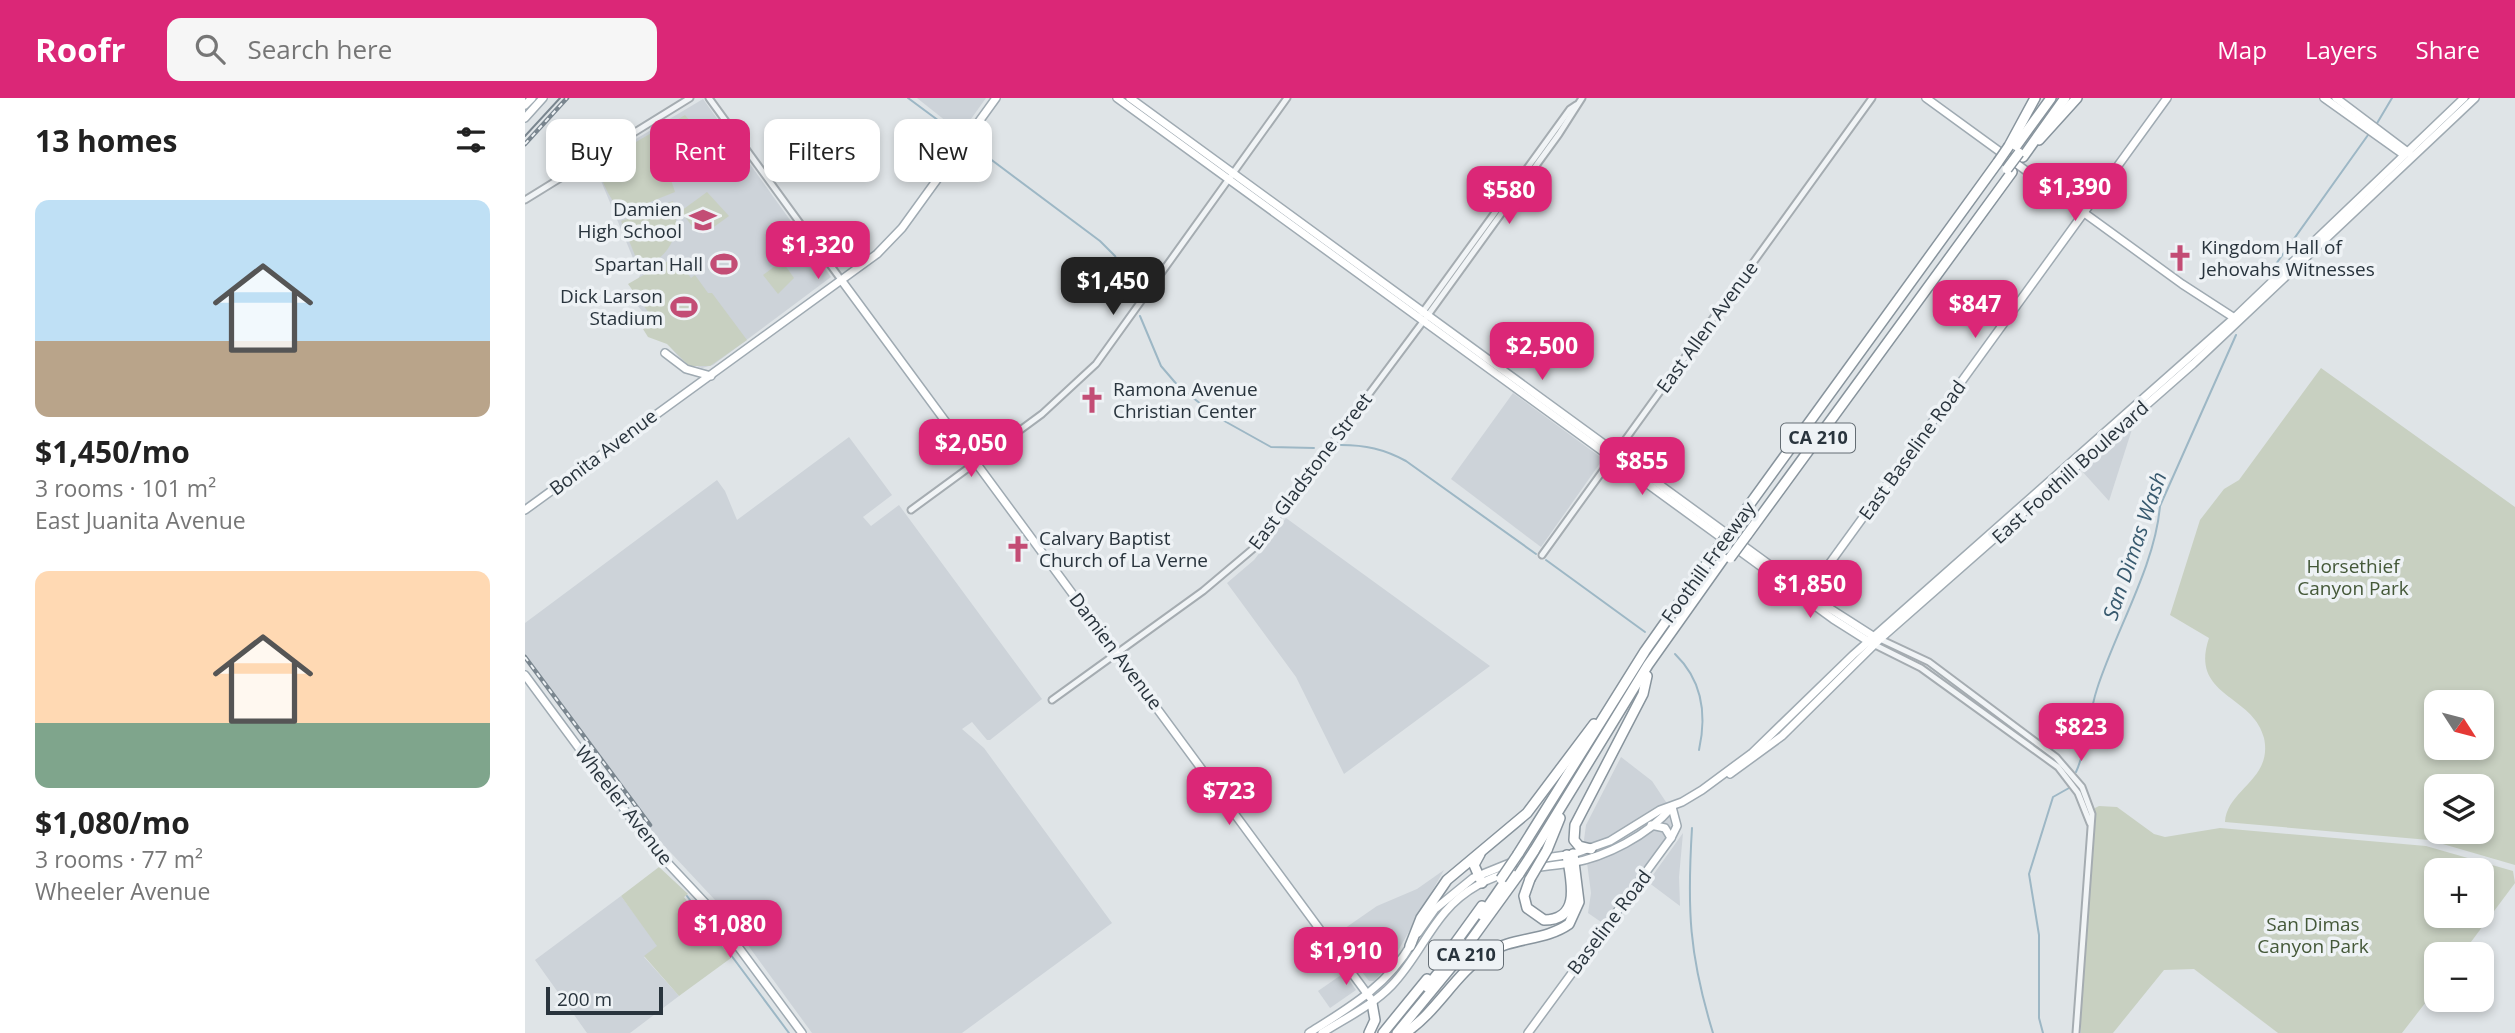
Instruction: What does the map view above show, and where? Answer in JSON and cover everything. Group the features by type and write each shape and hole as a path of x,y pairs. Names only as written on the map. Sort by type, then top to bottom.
{"highway":[{"path":"2018,151 2035,98"},
{"name":"Foothill Freeway","path":"1383,1033 1517,876 1532,851 1560,818 1647,676 1671,627 1740,530 1766,482 1891,312 2018,151 2045,98"},
{"path":"2018,151 2051,98"},
{"path":"2018,151 2043,118 2054,114 2065,98"},
{"path":"2018,151 2077,98"},
{"name":"Foothill Freeway","path":"1404,1033 1487,926 1532,851 1606,713 2018,151"},
{"path":"1532,851 1671,627"},
{"path":"1591,849 1579,846 1574,840 1574,825 1643,694 1647,676"},
{"path":"1411,946 1421,918 1457,870 1527,813 1589,729 1606,713"},
{"path":"1480,879 1474,865 1484,850"},
{"path":"1517,876 1527,908 1544,920 1560,917 1570,907 1573,898 1571,859"},
{"path":"1404,1033 1483,956 1508,943 1550,933 1569,924 1579,909 1571,859"},
{"path":"1389,1033 1517,876"},
{"path":"1397,1033 1453,965 1517,876"},
{"path":"1369,1033 1375,1020 1371,999"}],"main road":[{"path":"525,105 532,98"},
{"path":"525,118 544,98"},
{"name":"Bonita Avenue","path":"525,510 682,393 711,376 842,281 894,237 996,98"},
{"path":"1117,98 1232,177"},
{"path":"1130,98 1422,318 1806,595 1874,640"},
{"path":"1926,98 2237,319"},
{"name":"East Baseline Road","path":"1806,595 2167,98"},
{"path":"2324,98 2373,129"},
{"path":"2336,98 2407,154"},
{"path":"2407,154 2464,98"},
{"path":"2407,154 2475,98"},
{"name":"East Foothill Boulevard","path":"1672,807 1722,777 1773,736 1874,640 2237,319 2407,154"},
{"name":"Damien Avenue","path":"842,281 1371,999"},
{"path":"665,353 686,369 711,376"},
{"name":"Wheeler Avenue","path":"525,675 649,843 708,906 802,1033"},
{"path":"1309,1033 1371,999 1435,909 1480,879 1510,863 1571,859 1608,852 1651,825 1672,807"},
{"path":"1571,859 1610,841 1660,810 1672,807"},
{"path":"1671,838 1677,826 1672,807"},
{"path":"1651,825 1665,828 1671,838"},
{"name":"Baseline Road","path":"1528,1033 1671,838"},
{"path":"1322,1033 1401,974 1442,913 1480,879"}],"street":[{"path":"525,200 691,98"},
{"name":"Damien Avenue","path":"709,98 842,281"},
{"path":"911,510 1042,414 1096,364 1287,98"},
{"name":"East Gladstone Street","path":"1052,700 1234,567 1254,548 1559,134 1582,98"},
{"name":"East Allen Avenue","path":"1542,555 1872,98"},
{"path":"1874,640 1921,668 2043,755 2067,777 2086,804 2091,826 2076,1033"}],"shaded area":[{"path":"917,98 986,98 971,119 943,119"},
{"name":"Damien High School","path":"703,99 717,119 669,119"},
{"name":"Damien High School","path":"650,131 650,182 750,182 750,164 831,277 713,365 702,368 681,360 630,296 640,275 601,182 636,182 636,139"},
{"path":"1513,393 1603,459 1541,547 1451,479"},
{"path":"2134,423 2109,501 2081,470"},
{"path":"849,437 892,495 863,517 871,526 899,505 1042,699 990,740 987,740 972,722 962,729 984,748 1112,923 962,1033 812,1033 715,900 658,839 525,660 525,623 717,480 725,491 737,520"},
{"path":"1286,518 1490,666 1344,774 1296,677 1227,583 1254,560"},
{"path":"1621,757 1652,781 1668,805 1672,829 1664,846 1604,924 1588,913 1591,893 1584,840 1586,825"},
{"path":"1683,833 1679,877 1680,906 1648,882"},
{"path":"1444,870 1391,963 1374,981 1369,981 1337,940 1338,933 1377,906 1417,889"},
{"path":"621,896 658,946 644,957 679,996 630,1033 587,1033 535,960"},
{"path":"1344,973 1356,990 1330,1008 1318,991"}],"green space":[{"path":"650,134 650,182 672,182 675,192 643,205 624,208 610,197 603,182 636,182 636,142"},
{"path":"707,192 729,216 711,229 705,220 694,229 681,211"},
{"path":"673,201 676,224 672,242 660,258 641,270 621,221"},
{"name":"Dick Larson Stadium","path":"675,257 691,278 695,275 708,293 712,293 747,340 710,366 689,366 667,344 648,337 643,329 654,320 628,284"},
{"path":"782,261 794,278 778,294 763,275"},
{"name":"Horsethief Canyon Park","path":"2321,368 2515,507 2515,865 2443,844 2494,844 2494,774 2424,774 2424,840 2225,822 2233,801 2262,764 2264,738 2258,723 2215,684 2208,672 2205,657 2209,638 2170,615 2200,520 2224,489 2239,480"},
{"name":"San Dimas Canyon Park","path":"2099,806 2117,807 2154,834 2165,837 2220,828 2426,846 2468,858 2424,858 2424,928 2481,928 2471,942 2424,942 2424,1005 2402,1033 2278,1033 2194,969 2164,970 2113,1033 2081,1033 2080,1007 2095,808"},
{"name":"San Dimas Canyon Park","path":"2494,866 2513,871 2515,883 2494,911"},
{"path":"659,867 688,894 684,897 731,958 679,996 644,956 657,946 621,896"}],"waterway":[{"path":"908,98 936,119"},
{"name":"San Dimas Wash","path":"2376,125 2392,98"},
{"name":"San Dimas Wash","path":"2271,271 2368,135"},
{"path":"992,160 1100,241 1115,256 1134,301"},
{"path":"1140,316 1161,366 1179,387 1219,418 1271,447 1314,448"},
{"name":"San Dimas Wash","path":"2076,772 2097,689 2151,552 2160,506 2236,335"},
{"path":"1341,445 1374,448 1406,461 1536,554"},
{"path":"1546,560 1645,632"},
{"path":"1675,654 1692,675 1701,699 1703,724 1699,750"},
{"name":"San Dimas Wash","path":"2043,1033 2039,1018 2039,935 2029,874 2053,797 2069,788"},
{"path":"1692,828 1690,908 1694,955 1713,1033"},
{"path":"687,896 789,1033"}],"tram line":[{"path":"525,136 560,98"}],"railway":[{"path":"525,144 567,98"},
{"path":"525,657 650,825"}],"place":[{"name":"Damien High School","path":"703,220"},
{"name":"Kingdom Hall of Jehovahs Witnesses","path":"2180,258"},
{"name":"Spartan Hall","path":"724,264"},
{"name":"Dick Larson Stadium","path":"684,307"},
{"name":"Ramona Avenue Christian Center","path":"1092,400"},
{"name":"Calvary Baptist Church of La Verne","path":"1018,549"}]}
